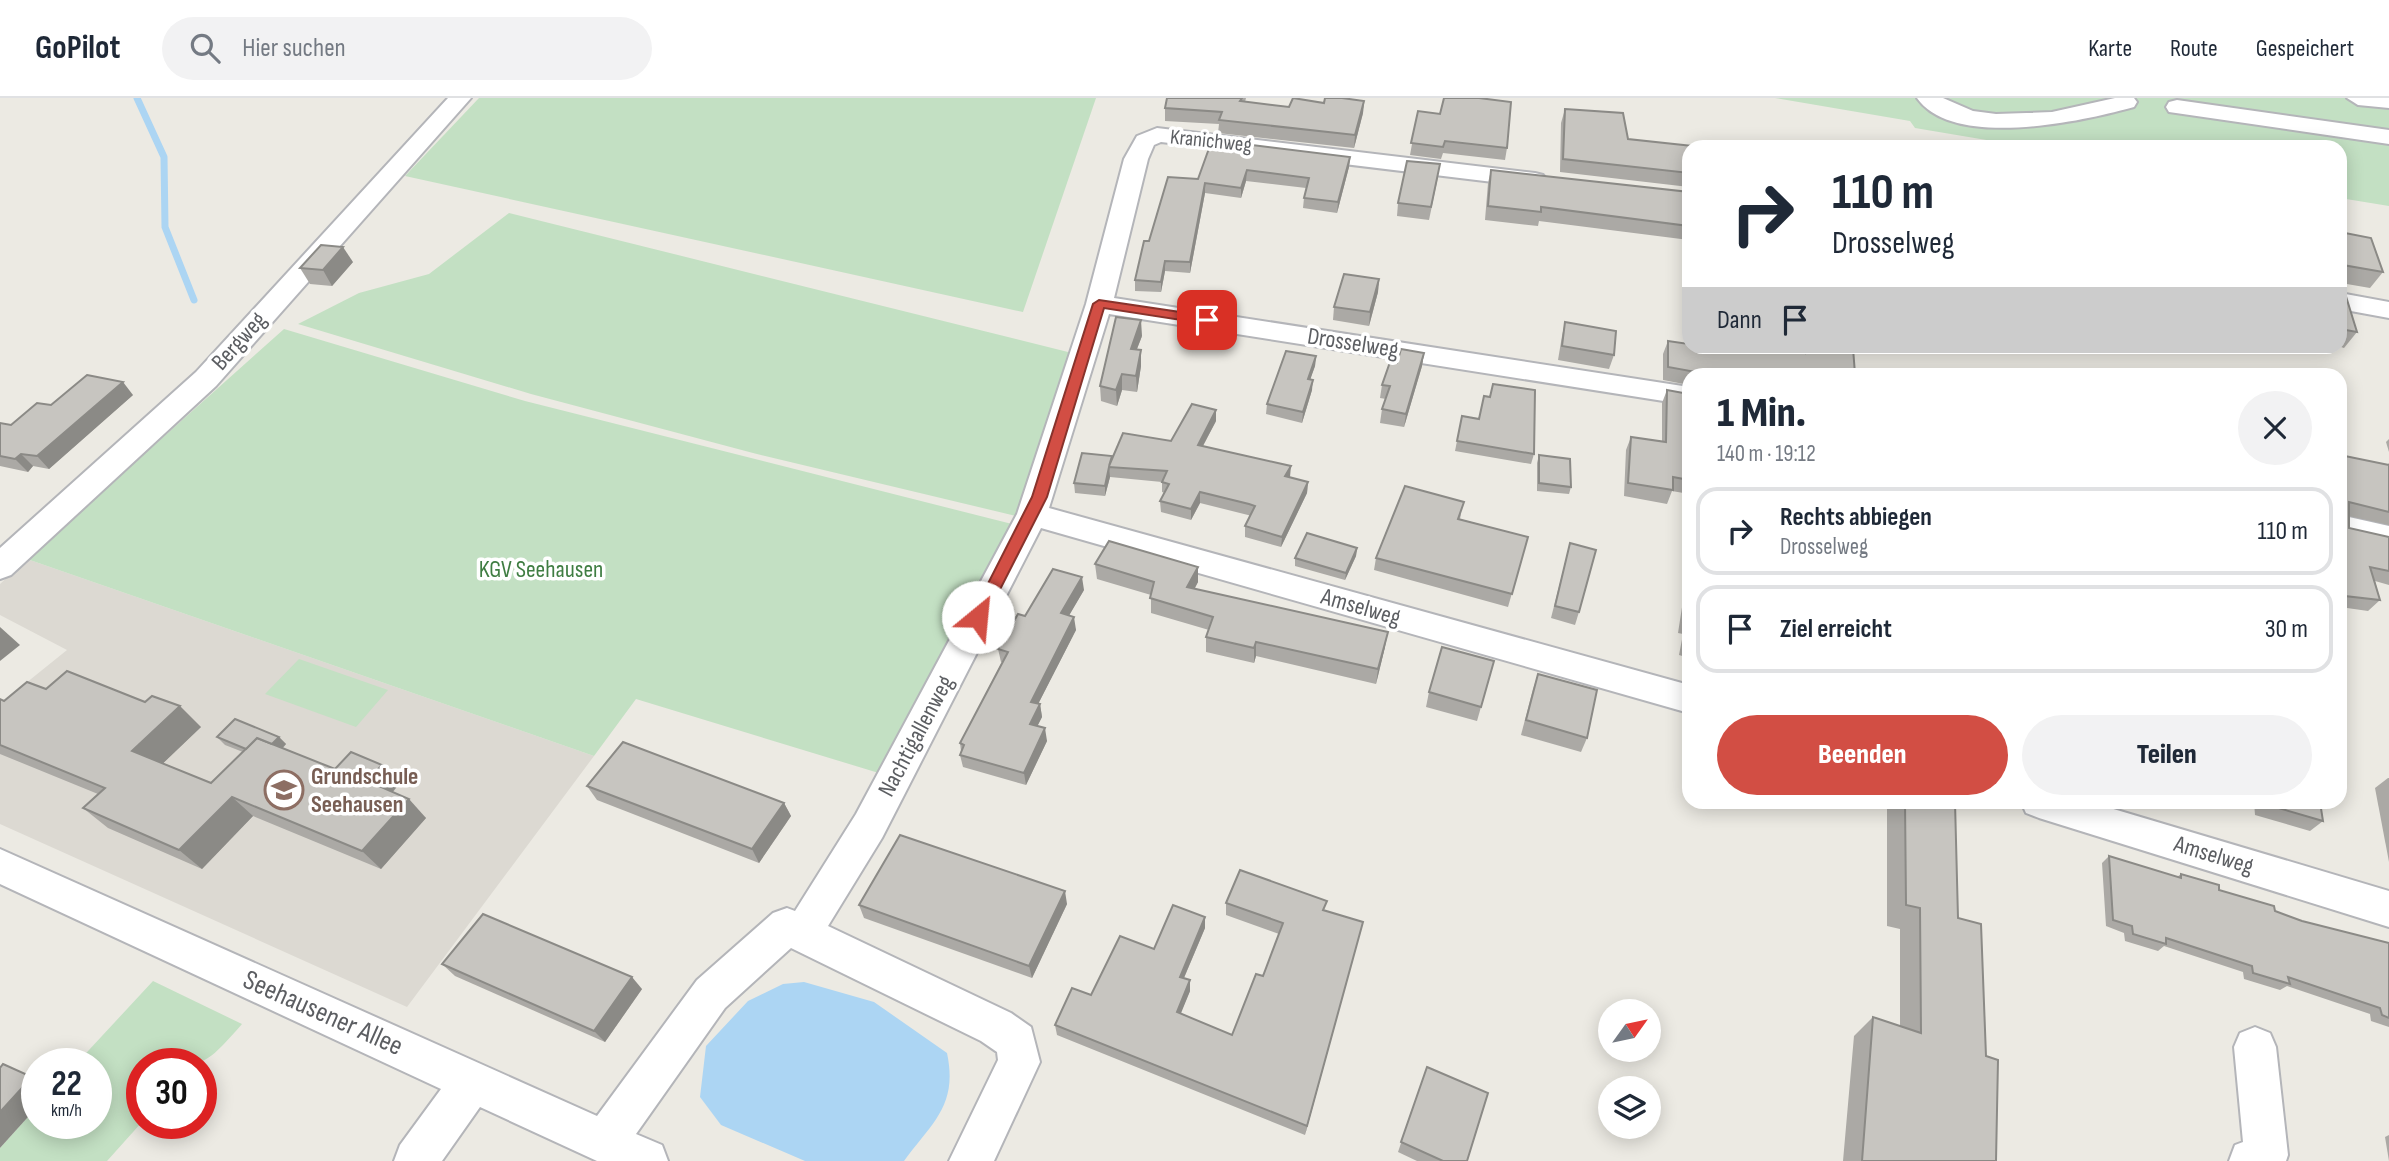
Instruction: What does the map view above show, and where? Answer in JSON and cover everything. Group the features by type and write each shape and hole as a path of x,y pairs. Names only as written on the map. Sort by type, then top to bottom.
{"street":[{"name":"Bergweg","path":"0,567 206,379 460,98"},
{"path":"1928,98 1955,115 1988,123 2104,109 2120,100 2389,137"},
{"path":"2162,107 2224,98"},
{"path":"2358,98 2389,101"},
{"name":"Kranichweg","path":"1150,136 1180,136 1557,182"},
{"name":"Nachtigallenweg","path":"802,934 869,826 1032,514 1099,304 1136,159 1140,147 1150,136"},
{"path":"2347,302 2389,310"},
{"name":"Drosselweg","path":"1099,304 1682,395"},
{"name":"Amselweg","path":"1032,514 1682,697"},
{"path":"2347,528 2389,537"},
{"name":"Amselweg","path":"2062,809 2389,909"},
{"name":"Seehausener Allee","path":"0,866 646,1161"},
{"path":"605,1142 674,1042 712,994 787,926 996,1027 1016,1041 1019,1062 971,1161"},
{"path":"2251,1161 2266,1155 2255,1047"},
{"path":"416,1161 473,1080"}],"shaded area":[{"name":"Grundschule Seehausen","path":"27,559 594,756 407,1007 0,824 0,704 67,650 0,615 0,584"}],"green space":[{"path":"479,98 1096,98 1023,312 405,176"},
{"path":"1775,98 2389,98 2389,206 2347,199 2347,140 1986,140 1915,128 1910,121"},
{"path":"509,213 1072,353 1016,516 753,453 531,394 298,324 359,293 429,274"},
{"name":"KGV Seehausen","path":"284,329 525,401 1012,524 882,774 636,699 594,756 27,559"},
{"path":"299,659 388,690 356,727 265,694"},
{"path":"153,981 242,1024 217,1050 126,1048 127,1139 107,1161 0,1161 0,1148 21,1125 21,1139 112,1139 112,1048 91,1048"}],"water":[{"path":"804,982 874,1002 947,1053 950,1071 946,1100 933,1123 904,1161 805,1161 721,1125 700,1097 706,1046 748,1001 783,984"}],"building":[{"path":"1167,98 1242,98 1240,101 1289,107 1293,98 1324,103 1325,98 1364,101 1355,135 1219,120 1222,112 1165,108"},
{"path":"1444,98 1511,102 1507,148 1445,141 1443,147 1411,143 1418,111 1440,114"},
{"path":"1565,109 1623,113 1628,139 1682,145 1682,172 1563,159"},
{"path":"1212,140 1350,157 1338,202 1304,198 1309,178 1247,170 1241,188 1205,183 1190,262 1165,261 1161,282 1135,280 1144,241 1149,241 1168,177 1198,179"},
{"path":"1407,161 1440,164 1431,207 1398,203"},
{"path":"1491,170 1682,191 1682,225 1541,207 1541,212 1488,206"},
{"path":"2347,233 2371,238 2383,272 2347,266"},
{"path":"321,245 343,247 323,270 300,268"},
{"path":"1344,274 1379,279 1370,312 1334,307"},
{"path":"2347,300 2357,332 2347,330"},
{"path":"1116,317 1141,320 1131,349 1141,350 1136,376 1122,374 1116,390 1100,386"},
{"path":"1565,322 1616,331 1614,355 1562,346"},
{"path":"1668,341 1682,343 1682,354 1853,354 1855,368 1682,370 1668,367"},
{"path":"1401,349 1424,353 1406,414 1382,409 1390,386 1382,385 1390,362 1397,363"},
{"path":"1286,351 1316,356 1308,379 1313,380 1303,412 1267,404"},
{"path":"87,375 123,382 37,456 21,454 15,459 0,456 0,423 11,425 37,403 51,405"},
{"path":"1493,384 1535,390 1534,454 1457,441 1462,416 1479,419 1484,396 1490,397"},
{"path":"1667,390 1682,393 1682,479 1673,477 1673,490 1628,483 1631,437 1666,442"},
{"path":"1192,404 1216,410 1198,445 1291,466 1285,476 1308,482 1282,537 1245,526 1255,506 1249,504 1200,492 1191,509 1160,501 1169,484 1162,482 1167,471 1109,467 1105,486 1074,483 1082,453 1112,456 1109,466 1123,433 1171,441"},
{"path":"1539,455 1570,459 1571,487 1539,483"},
{"path":"2347,456 2389,465 2389,512 2349,502 2349,528 2389,537 2389,571 2370,567 2380,600 2347,596"},
{"path":"1405,486 1464,502 1458,519 1528,537 1512,594 1376,558"},
{"path":"1307,533 1357,548 1346,573 1295,558"},
{"path":"1109,541 1198,567 1187,587 1388,632 1378,669 1256,642 1254,648 1206,637 1213,617 1150,598 1154,582 1095,564"},
{"path":"1570,543 1596,550 1579,612 1555,606"},
{"path":"1053,569 1082,577 1061,613 1074,617 1031,702 1040,704 1030,724 1045,728 1024,773 960,755 964,745 960,743 1008,652 998,649 1018,614 1025,616"},
{"path":"1442,647 1494,661 1481,707 1429,692"},
{"path":"67,671 145,702 152,696 180,706 132,751 211,783 257,738 335,769 351,752 382,765 367,781 409,799 362,851 232,797 179,850 83,808 105,788 0,745 0,699 4,701 27,682 46,689"},
{"path":"1538,674 1597,690 1587,738 1526,720"},
{"path":"235,719 279,737 272,744 257,738 246,749 217,737"},
{"path":"623,742 784,803 752,849 587,786"},
{"path":"1905,809 1955,809 1958,918 1981,924 1986,1056 1998,1060 1996,1161 1862,1161 1873,1017 1921,1033 1920,908 1906,905"},
{"path":"2282,809 2321,809 2323,821"},
{"path":"900,835 1065,891 1029,966 859,905"},
{"path":"2109,856 2181,878 2181,874 2219,885 2219,890 2274,906 2275,911 2302,921 2389,943 2389,1018 2382,1015 2380,1008 2288,977 2290,984 2253,973 2252,966 2166,938 2166,944 2133,934 2132,926 2113,920"},
{"path":"1240,870 1327,901 1323,910 1363,922 1307,1126 1055,1025 1072,988 1091,995 1120,936 1154,949 1173,905 1205,917 1180,977 1190,980 1177,1012 1232,1035 1256,974 1263,976 1283,923 1226,903"},
{"path":"483,914 632,977 594,1031 442,964"},
{"path":"3,1064 21,1072 21,1089 0,1112 0,1068"},
{"path":"1427,1067 1488,1093 1467,1161 1443,1161 1401,1142"}],"waterway":[{"path":"137,98 164,157 165,227 194,300"}],"place":[{"name":"Grundschule Seehausen","path":"284,790"}],"route":[{"path":"978,617 1040,497 1099,304 1207,320"}]}
